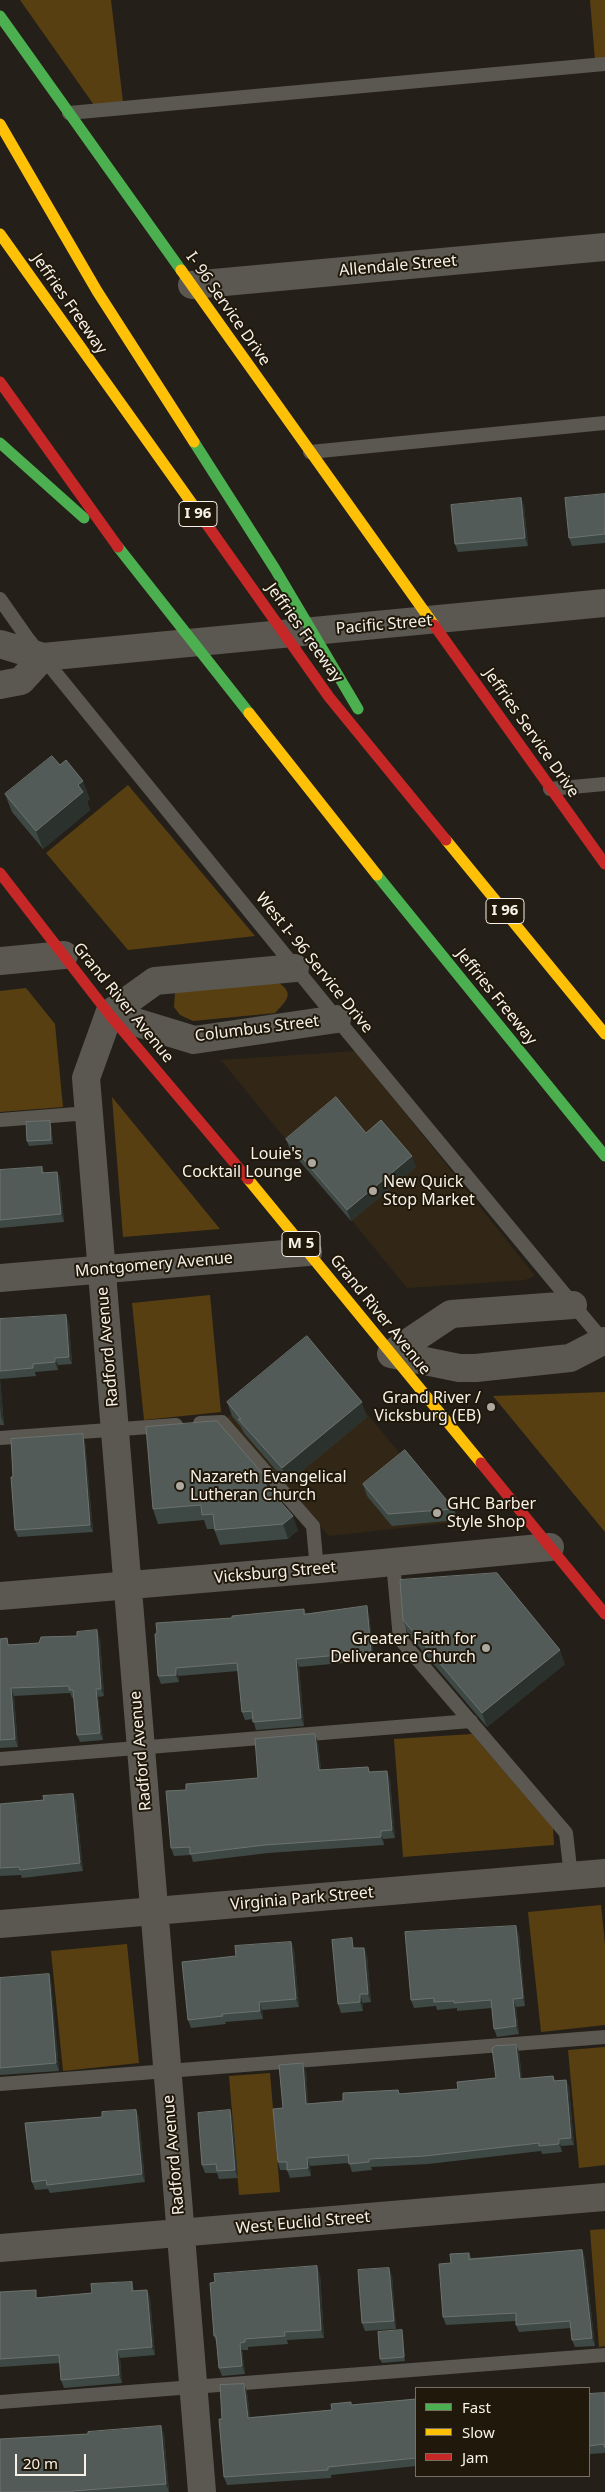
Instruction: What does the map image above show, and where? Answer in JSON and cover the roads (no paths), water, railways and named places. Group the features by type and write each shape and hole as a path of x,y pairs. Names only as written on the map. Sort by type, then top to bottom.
{"main road":[{"name":"I- 96 Service Drive","path":"0,16 430,620"},
{"path":"0,124 97,292 275,570 404,787"},
{"name":"Jeffries Freeway","path":"0,234 329,697 605,1034"},
{"name":"Jeffries Freeway","path":"0,382 123,554 411,919 605,1156"},
{"path":"0,442 123,554"},
{"name":"Jeffries Service Drive","path":"430,620 605,864"},
{"name":"Grand River Avenue","path":"0,873 109,1014 308,1252 605,1614"}],"street":[{"name":"Allendale Street","path":"192,285 605,247"},
{"name":"Pacific Street","path":"0,644 43,657 605,603"},
{"path":"0,685 21,681 43,657"},
{"path":"0,961 64,955"},
{"path":"109,1014 155,981 295,968"},
{"name":"Columbus Street","path":"109,1014 194,1040 337,1019"},
{"name":"Radford Avenue","path":"109,1014 86,1078 202,2492"},
{"name":"Montgomery Avenue","path":"0,1278 308,1252"},
{"path":"391,1354 451,1314 573,1305"},
{"path":"391,1354 459,1368 476,1368 570,1358 604,1343"},
{"name":"Vicksburg Street","path":"0,1596 316,1570 550,1547"},
{"name":"Virginia Park Street","path":"0,1924 605,1873"},
{"name":"West Euclid Street","path":"0,2248 605,2197"}],"lane":[{"path":"69,113 605,64"},
{"path":"310,452 605,423"},
{"name":"West I- 96 Service Drive","path":"0,599 43,657 295,968 604,1343"},
{"path":"550,789 605,784"},
{"path":"0,1120 89,1113"},
{"path":"0,1438 222,1422 313,1526 316,1570"},
{"path":"393,1562 400,1640 566,1833 571,1876"},
{"path":"0,1759 471,1721"},
{"path":"0,2084 605,2037"},
{"path":"0,2402 605,2355"}],"place":[{"name":"Louie's Cocktail Lounge","path":"312,1163"},
{"name":"New Quick Stop Market","path":"373,1191"},
{"name":"Grand River / Vicksburg (EB)","path":"491,1407"},
{"name":"Nazareth Evangelical Lutheran Church","path":"180,1486"},
{"name":"GHC Barber Style Shop","path":"437,1513"},
{"name":"Greater Faith for Deliverance Church","path":"486,1648"}]}
